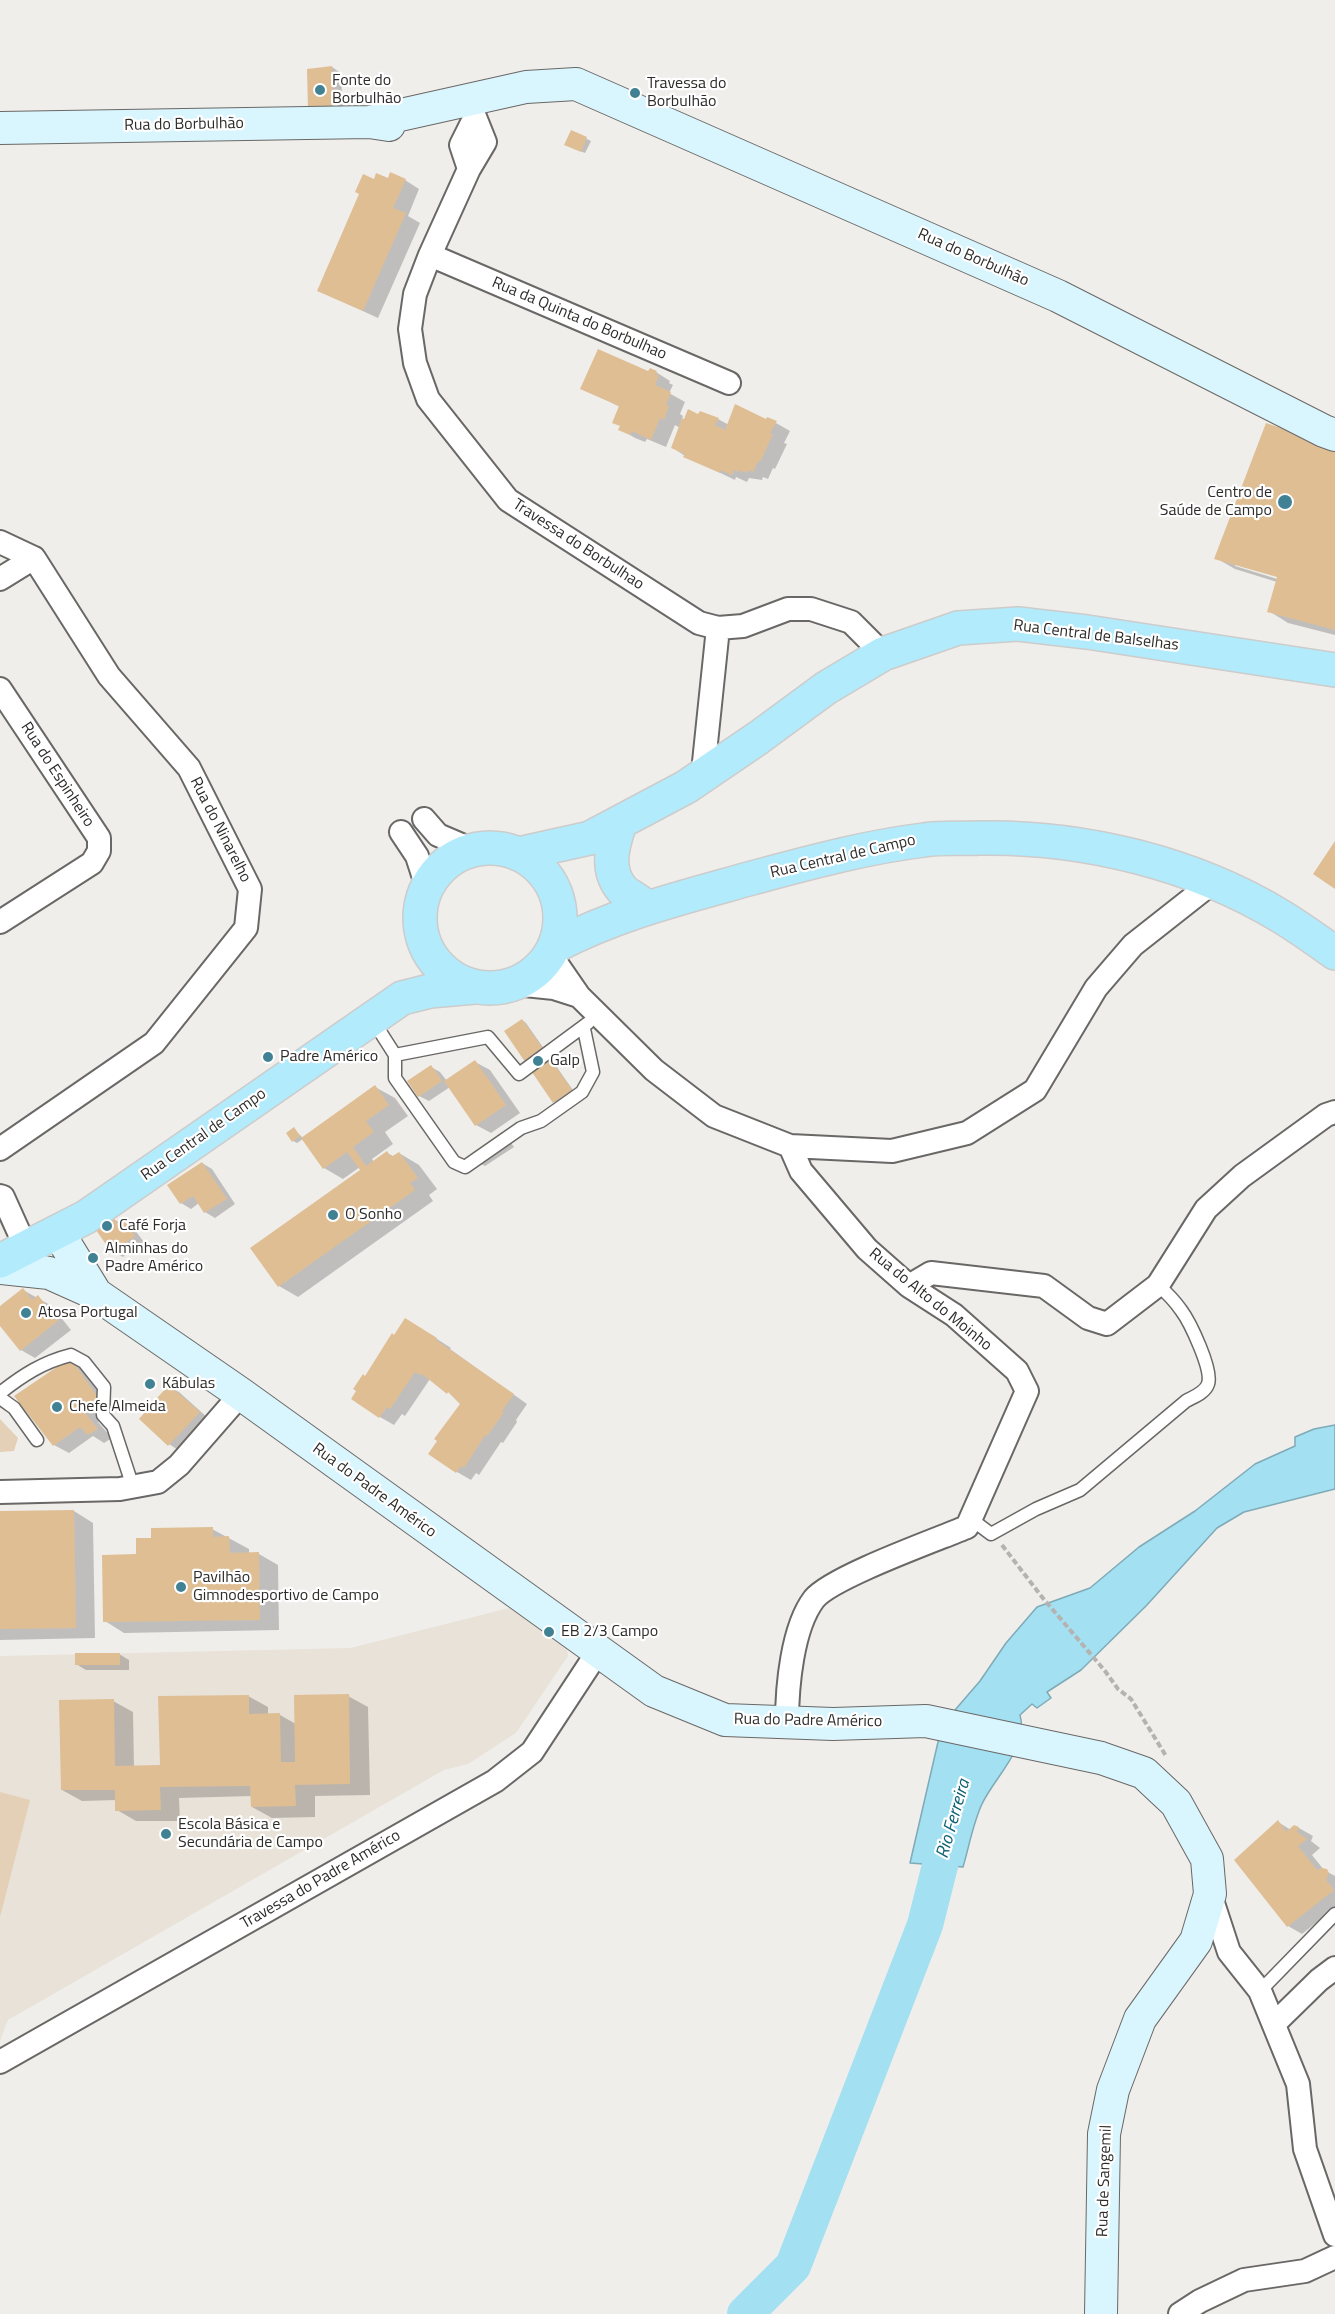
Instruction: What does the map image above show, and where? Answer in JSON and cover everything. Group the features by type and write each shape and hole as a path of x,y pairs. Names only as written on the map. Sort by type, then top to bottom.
{"main road":[{"name":"Rua Central de Balselhas","path":"518,854 590,838 686,787 826,688 883,654 958,628 1018,624 1087,632 1335,670"},
{"path":"620,822 611,849 611,869 621,888 655,902"},
{"name":"Rua Central de Balselhas","path":"557,896 563,873 590,838"},
{"name":"Rua Central de Campo","path":"552,950 591,927 655,902 829,857 926,839 1010,838 1105,849 1213,882 1281,916 1335,953"},
{"path":"488,848 518,854 540,869 557,896 560,916 552,950 541,967 529,977 515,984 495,988 475,987 457,980 441,969 429,954 422,936 420,911 427,887 441,867 473,850 488,848"},
{"name":"Rua Central de Campo","path":"557,896 605,907 655,902"},
{"path":"402,998 412,977 422,936"},
{"name":"Rua Central de Campo","path":"31,1246 86,1217 402,998 429,991 475,987"}],"street":[{"name":"Rua do Borbulhão","path":"471,109 526,87 576,84 1058,296 1324,432 1335,435"},
{"name":"Rua do Borbulhão","path":"0,128 369,122 604,96"},
{"name":"Travessa do Borbulhao","path":"471,109 461,145 469,169 415,294 410,329 415,363 428,399 508,501 699,622 718,628 743,626 788,609 812,609 851,622 883,654"},
{"name":"Rua da Quinta do Borbulhao","path":"430,255 729,383"},
{"path":"0,542 34,558"},
{"path":"0,579 34,558"},
{"name":"Rua do Ninarelho","path":"0,1149 154,1043 246,928 250,889 189,768 109,676 34,558"},
{"path":"706,774 704,762 718,628"},
{"name":"Rua do Espinheiro","path":"0,689 99,838 99,851 92,863 0,922"},
{"path":"424,819 438,835 473,850"},
{"path":"401,832 417,856 427,887"},
{"path":"552,950 579,996 590,1021 714,1116 790,1146 892,1150 967,1133 1035,1090 1096,988 1133,945 1213,882"},
{"path":"515,984 554,988 579,996"},
{"path":"909,1286 931,1273 1044,1286 1088,1318 1107,1324 1158,1285 1206,1209 1242,1176 1326,1115 1335,1112"},
{"name":"Rua do Alto do Moinho","path":"790,1146 801,1171 867,1249 909,1286 954,1315 1017,1371 1027,1391 971,1519"},
{"path":"0,1196 49,1273"},
{"name":"Rua do Padre Américo","path":"31,1246 654,1691 725,1720 833,1724 926,1721 1101,1758 1144,1773 1176,1803 1207,1859 1210,1894"},
{"name":"Rua do Padre Américo","path":"0,1268 49,1273 96,1294"},
{"path":"0,1492 120,1489 158,1482 179,1465 241,1394"},
{"path":"787,1723 787,1703 795,1639 815,1598 843,1579 967,1527 971,1519"},
{"name":"Travessa do Padre Américo","path":"0,2061 495,1781 532,1752 599,1650"},
{"path":"1210,1894 1229,1952 1260,1991 1298,2084 1305,2149 1335,2235"},
{"name":"Rua de Sangemil","path":"1101,2314 1104,2134 1113,2091 1140,2019 1196,1941 1210,1894"},
{"path":"1196,1941 1229,1952"},
{"path":"1274,2024 1319,1980 1335,1968"},
{"path":"1180,2314 1200,2301 1244,2280 1305,2271 1335,2257"}],"lane":[{"path":"371,1019 395,1054 395,1078 454,1162 465,1167 521,1128 541,1121 582,1092 593,1072 590,1021"},
{"path":"395,1054 488,1037 519,1074 590,1021"},
{"path":"971,1519 992,1534 1036,1509 1080,1490 1162,1420 1204,1390 1209,1383 1206,1362 1183,1312 1158,1285"},
{"path":"0,1393 25,1373 51,1360 71,1354 84,1362 104,1387 103,1415 113,1426 133,1487"},
{"path":"0,1398 14,1408 38,1440"},
{"path":"1260,1991 1335,1914"}],"path":[{"path":"992,1534 1042,1597 1106,1671 1118,1689 1131,1699 1166,1756 1169,1766"}],"shaded area":[{"path":"0,1419 18,1438 14,1451 0,1452"},
{"name":"Escola Básica e Secundária de Campo","path":"509,1608 567,1647 568,1656 516,1733 468,1764 444,1770 8,2020 0,2041 0,1656 350,1648"},
{"path":"0,1792 30,1800 0,1917"}],"water":[{"path":"1335,1425 1335,1489 1244,1512 1217,1528 1146,1606 1081,1670 1047,1692 1051,1698 1037,1708 1032,1704 1020,1715 1020,1739 982,1804 963,1867 910,1863 938,1742 955,1710 980,1681 1006,1643 1037,1607 1090,1588 1139,1547 1195,1511 1255,1464 1295,1446 1295,1437 1314,1429"}],"building":[{"name":"Fonte do Borbulhão","path":"332,66 334,110 308,111 307,69"},
{"path":"571,130 587,137 581,152 564,145"},
{"path":"390,172 406,179 393,208 406,213 363,311 317,291 359,194 355,192 363,174 374,179 376,173 388,178"},
{"path":"598,349 648,371 650,368 657,371 655,374 659,375 655,385 671,392 664,420 660,418 651,440 632,431 630,435 618,430 620,426 612,423 619,406 580,389"},
{"path":"735,404 766,419 767,417 777,421 770,433 773,434 760,462 758,461 753,472 734,470 732,475 721,470 720,473 683,457 685,454 671,448 682,418 684,419 688,409 698,414 700,411 719,418 715,425 725,430"},
{"name":"Centro de Saúde de Campo","path":"1266,423 1335,446 1335,630 1267,612 1277,577 1214,559"},
{"path":"1335,841 1335,889 1313,874"},
{"name":"Galp","path":"522,1019 572,1090 553,1103 504,1031"},
{"path":"475,1060 506,1105 475,1126 444,1081"},
{"path":"431,1065 442,1081 418,1097 407,1081"},
{"path":"375,1085 389,1105 366,1121 374,1132 353,1147 366,1166 387,1151 391,1157 399,1152 418,1178 410,1183 415,1190 278,1287 250,1248 360,1170 347,1152 323,1169 301,1138"},
{"path":"294,1127 300,1136 292,1142 286,1133"},
{"path":"502,1132 510,1144 480,1165 472,1153"},
{"path":"202,1162 227,1199 204,1213 193,1196 180,1204 167,1185"},
{"path":"113,1217 119,1226 125,1221 135,1236 112,1253 96,1230"},
{"name":"Atosa Portugal","path":"23,1288 32,1300 38,1295 58,1321 20,1351 0,1326 0,1306"},
{"path":"405,1318 437,1338 436,1340 514,1394 464,1468 461,1466 456,1473 428,1454 437,1441 434,1439 460,1404 448,1392 447,1394 422,1374 415,1372 390,1409 387,1407 379,1418 351,1399 356,1391 353,1389 363,1374 365,1376 392,1333 394,1335"},
{"name":"Chefe Almeida","path":"70,1358 100,1400 85,1413 98,1429 88,1435 80,1427 53,1446 14,1396"},
{"path":"169,1385 200,1412 168,1446 139,1419 151,1405 159,1412 164,1405 157,1398"},
{"path":"74,1510 76,1628 0,1629 0,1511"},
{"name":"Pavilhão Gimnodesportivo de Campo","path":"213,1527 213,1537 229,1536 230,1553 259,1552 260,1620 103,1622 102,1555 136,1554 136,1538 151,1538 151,1528"},
{"path":"75,1653 120,1653 120,1665 75,1665"},
{"path":"349,1694 350,1784 295,1785 296,1806 251,1807 250,1786 160,1787 161,1810 115,1811 115,1790 61,1790 59,1700 114,1699 115,1766 160,1765 158,1696 249,1695 249,1714 280,1713 281,1762 295,1762 294,1695"},
{"path":"1278,1820 1286,1832 1294,1825 1299,1827 1297,1832 1307,1839 1298,1846 1317,1870 1327,1869 1329,1873 1326,1880 1334,1890 1287,1927 1234,1860"}],"waterway":[{"name":"Rio Ferreira","path":"745,2314 793,2266 925,1925 952,1818"}],"place":[{"name":"Fonte do Borbulhão","path":"320,90"},
{"name":"Travessa do Borbulhão","path":"635,93"},
{"name":"Centro de Saúde de Campo","path":"1285,502"},
{"name":"Padre Américo","path":"268,1057"},
{"name":"Galp","path":"538,1061"},
{"name":"O Sonho","path":"333,1215"},
{"name":"Café Forja","path":"107,1226"},
{"name":"Alminhas do Padre Américo","path":"93,1258"},
{"name":"Atosa Portugal","path":"26,1313"},
{"name":"Kábulas","path":"150,1384"},
{"name":"Chefe Almeida","path":"57,1407"},
{"name":"Pavilhão Gimnodesportivo de Campo","path":"181,1587"},
{"name":"EB 2/3 Campo","path":"549,1632"},
{"name":"Escola Básica e Secundária de Campo","path":"166,1834"}]}
